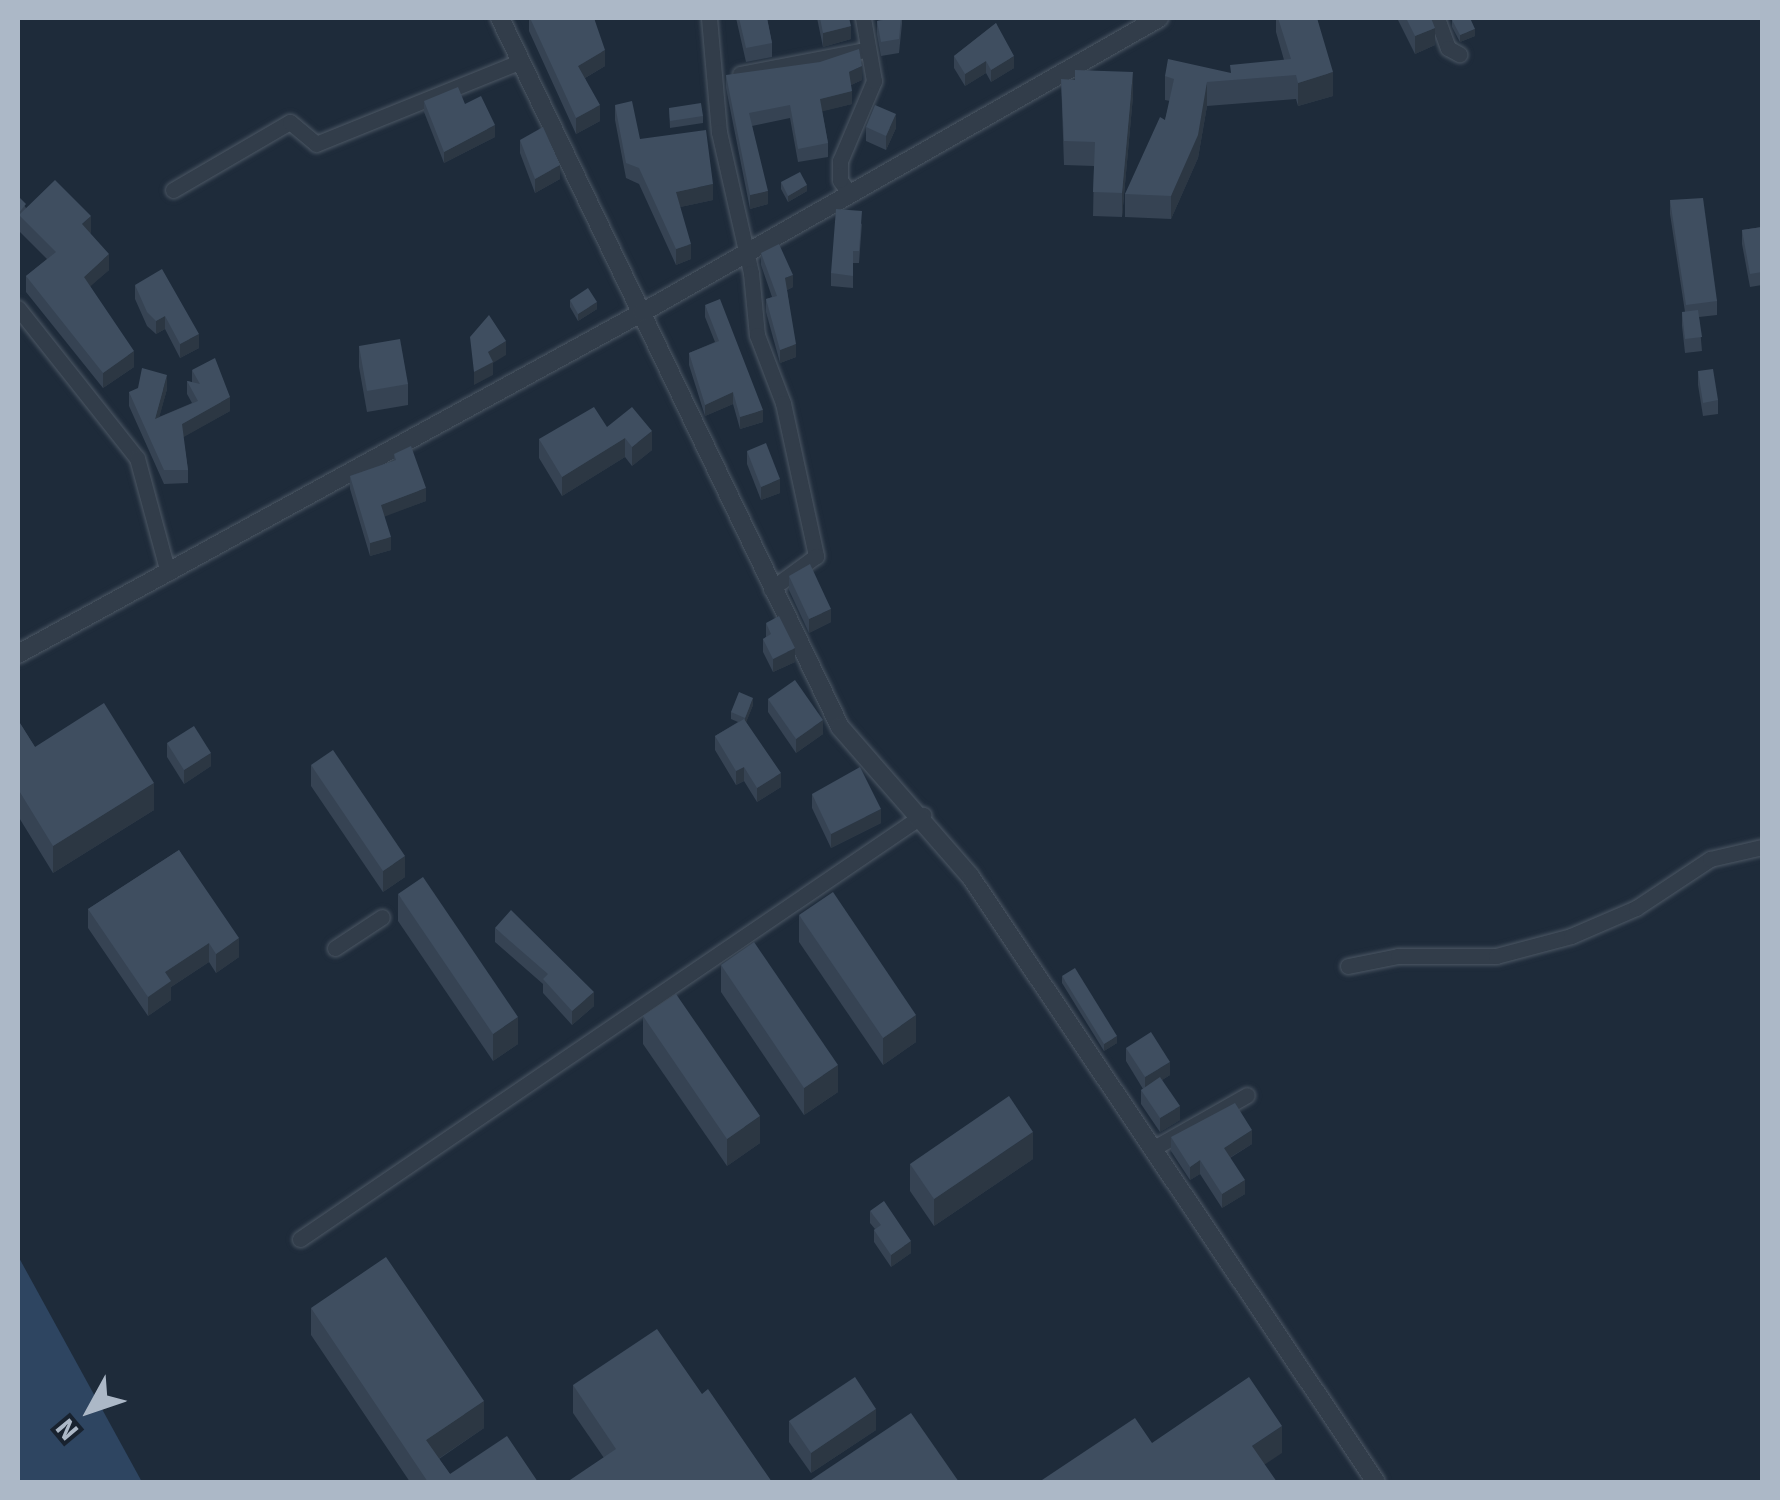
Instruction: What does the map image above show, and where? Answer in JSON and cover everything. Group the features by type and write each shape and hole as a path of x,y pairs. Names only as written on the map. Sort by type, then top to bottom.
{"street":[{"path":"500,18 840,727 923,815 1376,1482"},
{"path":"710,18 716,79 712,133 744,251 757,336 783,403 816,556 771,589"},
{"path":"850,194 840,180 840,161 874,81 863,18"},
{"path":"18,654 643,312 744,251 1159,18"},
{"path":"1437,18 1448,48 1459,54"},
{"path":"716,79 869,49"},
{"path":"172,190 290,122 316,144 521,62"},
{"path":"18,308 137,458 168,573"},
{"path":"300,1239 923,815"},
{"path":"1348,966 1398,956 1496,956 1541,945 1636,908 1710,858 1762,846"},
{"path":"335,948 382,917"},
{"path":"1152,1149 1247,1095"}],"water":[{"path":"18,1256 142,1482 18,1482"}],"building":[{"path":"530,18 594,18 605,50 578,66 600,105 576,118"},
{"path":"739,18 767,18 772,43 746,48"},
{"path":"820,18 849,18 851,26 823,33"},
{"path":"901,18 899,39 881,42 877,21"},
{"path":"1278,18 1317,18 1333,72 1298,83 1296,75 1207,82 1198,135 1171,196 1125,194 1160,117 1165,120 1174,79 1165,76 1168,59 1231,73 1230,65 1291,59"},
{"path":"1406,18 1431,18 1435,28 1415,36"},
{"path":"1470,18 1475,29 1460,35 1452,20"},
{"path":"996,23 1014,56 991,70 986,61 965,74 954,56"},
{"path":"859,49 862,66 849,72 852,91 820,99 828,143 798,149 790,105 749,113 768,191 750,195 726,75 820,62"},
{"path":"1075,70 1133,72 1122,193 1093,192 1095,142 1064,141 1061,79 1075,80"},
{"path":"458,87 465,104 481,96 495,125 444,152 424,101"},
{"path":"632,101 640,139 706,130 713,184 676,192 691,244 676,249 639,168 626,163 615,105"},
{"path":"701,103 703,116 670,121 669,108"},
{"path":"875,105 896,114 886,136 866,127"},
{"path":"543,127 560,165 535,179 520,140"},
{"path":"800,172 807,185 788,196 781,182"},
{"path":"55,180 91,216 82,224 109,254 84,277 134,351 103,373 26,276 56,252 19,215"},
{"path":"18,196 26,204 18,214"},
{"path":"1703,198 1717,301 1686,305 1670,200"},
{"path":"836,209 862,211 859,251 853,251 853,276 831,273"},
{"path":"1762,227 1762,272 1750,274 1742,230"},
{"path":"779,244 793,275 785,278 796,344 780,350 766,299 777,296 761,253"},
{"path":"162,269 199,334 180,344 165,316 156,321 147,312 135,285"},
{"path":"588,288 597,302 578,314 570,300"},
{"path":"720,299 763,410 740,417 733,392 705,405 689,353 719,341 705,305"},
{"path":"1698,310 1702,337 1685,339 1682,312"},
{"path":"489,315 506,341 488,352 493,362 474,372 470,337"},
{"path":"400,339 408,384 367,391 359,346"},
{"path":"215,358 230,397 182,424 188,470 164,470 129,392 138,388 142,368 167,375 155,419 198,401 187,381 200,384 192,370"},
{"path":"1713,369 1718,400 1703,403 1698,371"},
{"path":"594,407 607,427 632,407 652,431 632,447 625,438 562,477 539,439"},
{"path":"766,443 780,479 761,487 747,451"},
{"path":"411,446 426,488 381,505 391,537 370,543 350,476 396,460 394,454"},
{"path":"810,564 831,609 809,619 789,576"},
{"path":"779,616 795,648 773,659 763,639 771,634 766,623"},
{"path":"795,680 823,720 796,739 768,699"},
{"path":"739,692 753,698 745,718 731,712"},
{"path":"104,703 154,783 53,846 18,789 18,720 35,747"},
{"path":"744,719 781,773 757,788 744,767 736,771 715,736"},
{"path":"194,726 211,753 184,770 167,743"},
{"path":"333,750 405,856 383,871 311,765"},
{"path":"860,767 881,809 831,834 812,794"},
{"path":"179,850 239,938 216,954 209,943 165,972 171,981 148,997 88,909"},
{"path":"423,877 518,1017 493,1034 398,894"},
{"path":"833,892 916,1015 883,1038 799,915"},
{"path":"511,910 594,992 572,1011 543,979 548,974 495,928"},
{"path":"754,942 838,1065 804,1088 721,965"},
{"path":"1075,968 1117,1036 1104,1044 1062,976"},
{"path":"676,994 760,1116 727,1139 643,1016"},
{"path":"1151,1032 1170,1062 1145,1077 1126,1048"},
{"path":"1160,1077 1180,1106 1160,1118 1141,1090"},
{"path":"1009,1096 1033,1132 934,1199 910,1164"},
{"path":"1235,1103 1252,1130 1224,1148 1245,1180 1222,1194 1200,1160 1190,1167 1171,1137"},
{"path":"884,1201 911,1241 891,1255 874,1230 881,1225 870,1211"},
{"path":"386,1257 484,1401 426,1440 450,1474 507,1436 538,1482 428,1482 311,1308"},
{"path":"657,1329 702,1394 708,1389 772,1482 567,1482 616,1449 573,1385"},
{"path":"855,1377 876,1409 811,1453 789,1421"},
{"path":"1249,1377 1282,1426 1252,1446 1277,1482 1039,1482 1135,1418 1152,1443"},
{"path":"911,1413 959,1482 808,1482"}]}
